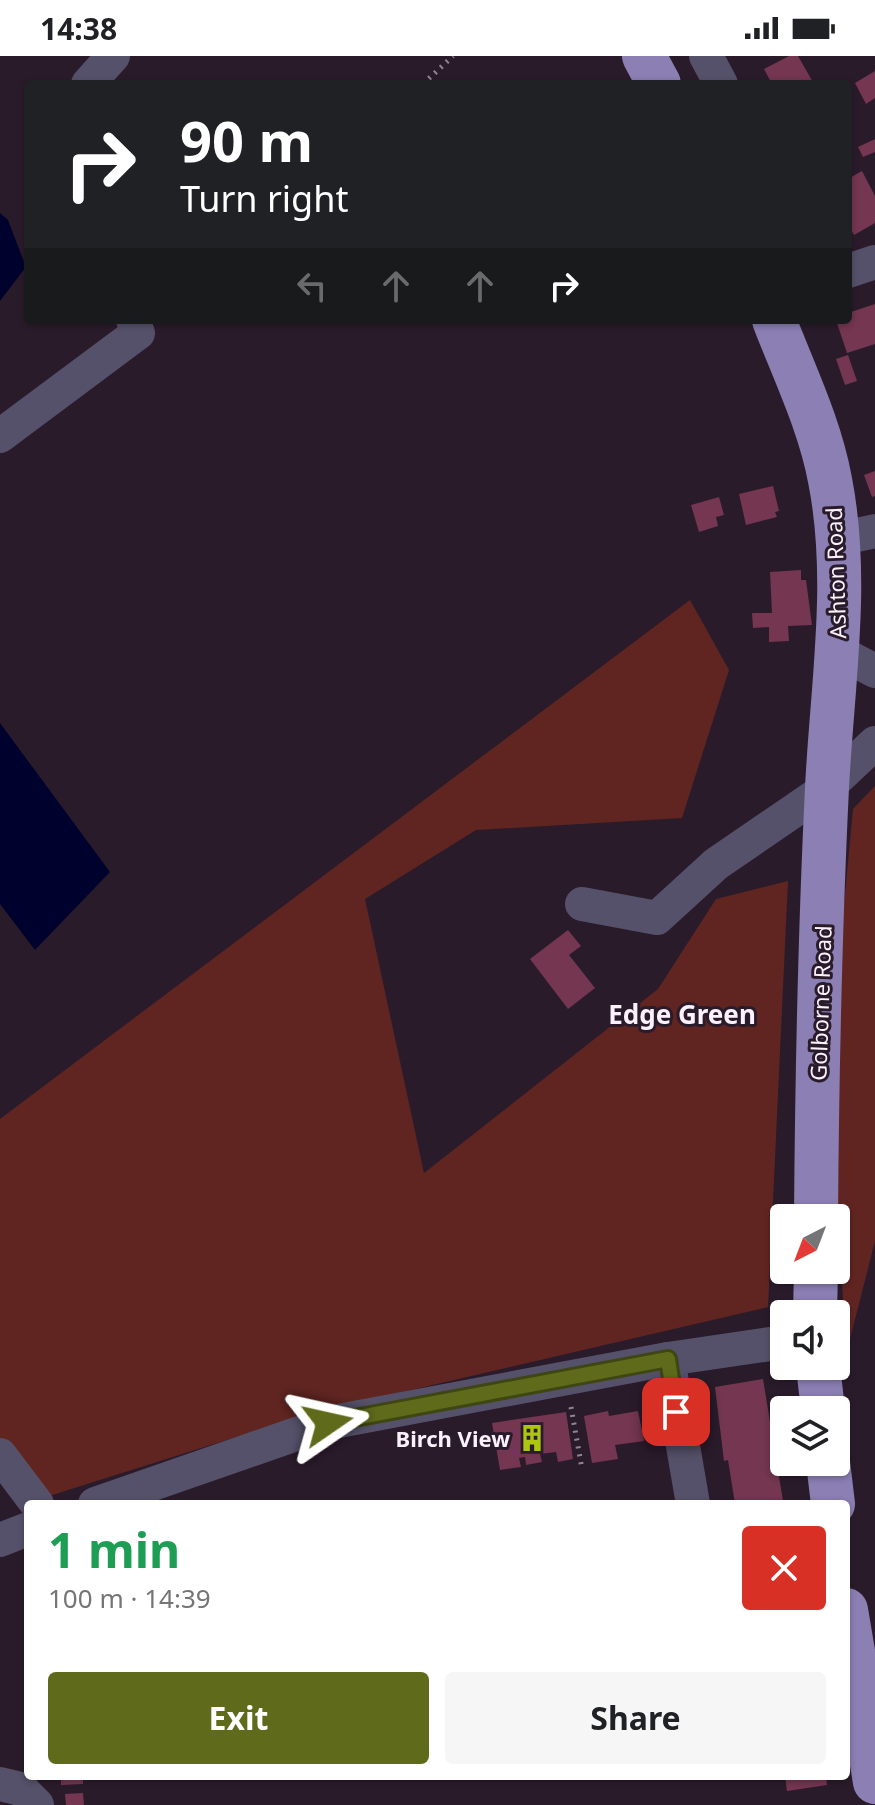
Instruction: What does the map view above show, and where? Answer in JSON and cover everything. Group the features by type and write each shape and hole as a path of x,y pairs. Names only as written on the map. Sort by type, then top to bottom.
{"main road":[{"path":"644,56 657,80"},
{"name":"Ashton Road","path":"776,324 856,535 837,651 827,788"},
{"name":"Golborne Road","path":"816,1204 827,788"},
{"path":"830,1476 833,1500"},
{"path":"850,1634 875,1782"}],"street":[{"path":"92,80 113,56"},
{"path":"706,56 719,80"},
{"path":"852,270 875,262"},
{"path":"0,436 138,333 135,324"},
{"path":"837,651 875,671"},
{"path":"582,904 657,918 716,864 827,788 875,743"},
{"path":"107,1500 328,1423 668,1359 770,1344"},
{"path":"668,1359 692,1500"},
{"path":"0,1455 34,1500"},
{"path":"0,1540 24,1531"},
{"path":"0,1784 21,1789 37,1805"}],"path":[{"path":"427,80 453,56"},
{"path":"566,1379 582,1469"}],"shaded area":[{"path":"690,600 729,670 682,818 476,830 365,899 424,1173 658,989 716,899 788,881 773,1204 770,1204 768,1307 312,1413 49,1496 0,1451 0,1119"},
{"path":"875,786 875,1241 850,1339 850,1300 843,1300 842,1284 850,1284 850,1204 836,1204 827,1087 853,809"}],"water":[{"path":"0,213 8,220 24,262 24,270 0,301"},
{"path":"0,723 110,872 35,950 0,904"}],"building":[{"path":"789,56 798,56 812,80 770,80 764,69"},
{"path":"875,71 875,98 866,104 855,83"},
{"path":"875,139 875,152 863,157 858,147"},
{"path":"862,171 875,196 875,223 854,235 852,231 852,177"},
{"path":"875,304 875,344 847,353 837,324 852,324 852,312"},
{"path":"848,355 857,381 845,385 836,359"},
{"path":"875,471 875,496 872,497 864,475"},
{"path":"773,486 779,511 775,512 777,517 746,525 739,494"},
{"path":"719,497 724,515 716,517 718,526 699,532 691,505"},
{"path":"801,570 801,580 806,580 812,625 788,626 789,641 769,642 769,627 753,628 752,613 772,613 770,572"},
{"path":"568,930 581,946 569,955 595,988 568,1009 530,959"},
{"path":"763,1379 770,1422 770,1476 779,1476 783,1500 734,1500 728,1460 724,1461 715,1387"},
{"path":"665,1406 670,1431 647,1435 642,1410"},
{"path":"608,1411 609,1416 638,1411 644,1441 615,1445 618,1459 592,1463 584,1416"},
{"name":"Birch View","path":"566,1412 573,1459 558,1462 556,1452 540,1454 542,1462 526,1465 525,1457 519,1458 521,1467 500,1470 492,1423"},
{"path":"61,1780 83,1780 83,1784 61,1785"},
{"path":"786,1780 826,1780 827,1785 787,1791"},
{"path":"83,1793 84,1805 66,1805 65,1794"}],"place":[{"name":"Birch View","path":"532,1438"}],"district":[{"name":"Edge Green","path":"682,1014"}],"route":[{"path":"328,1423 668,1359 676,1412"}]}
